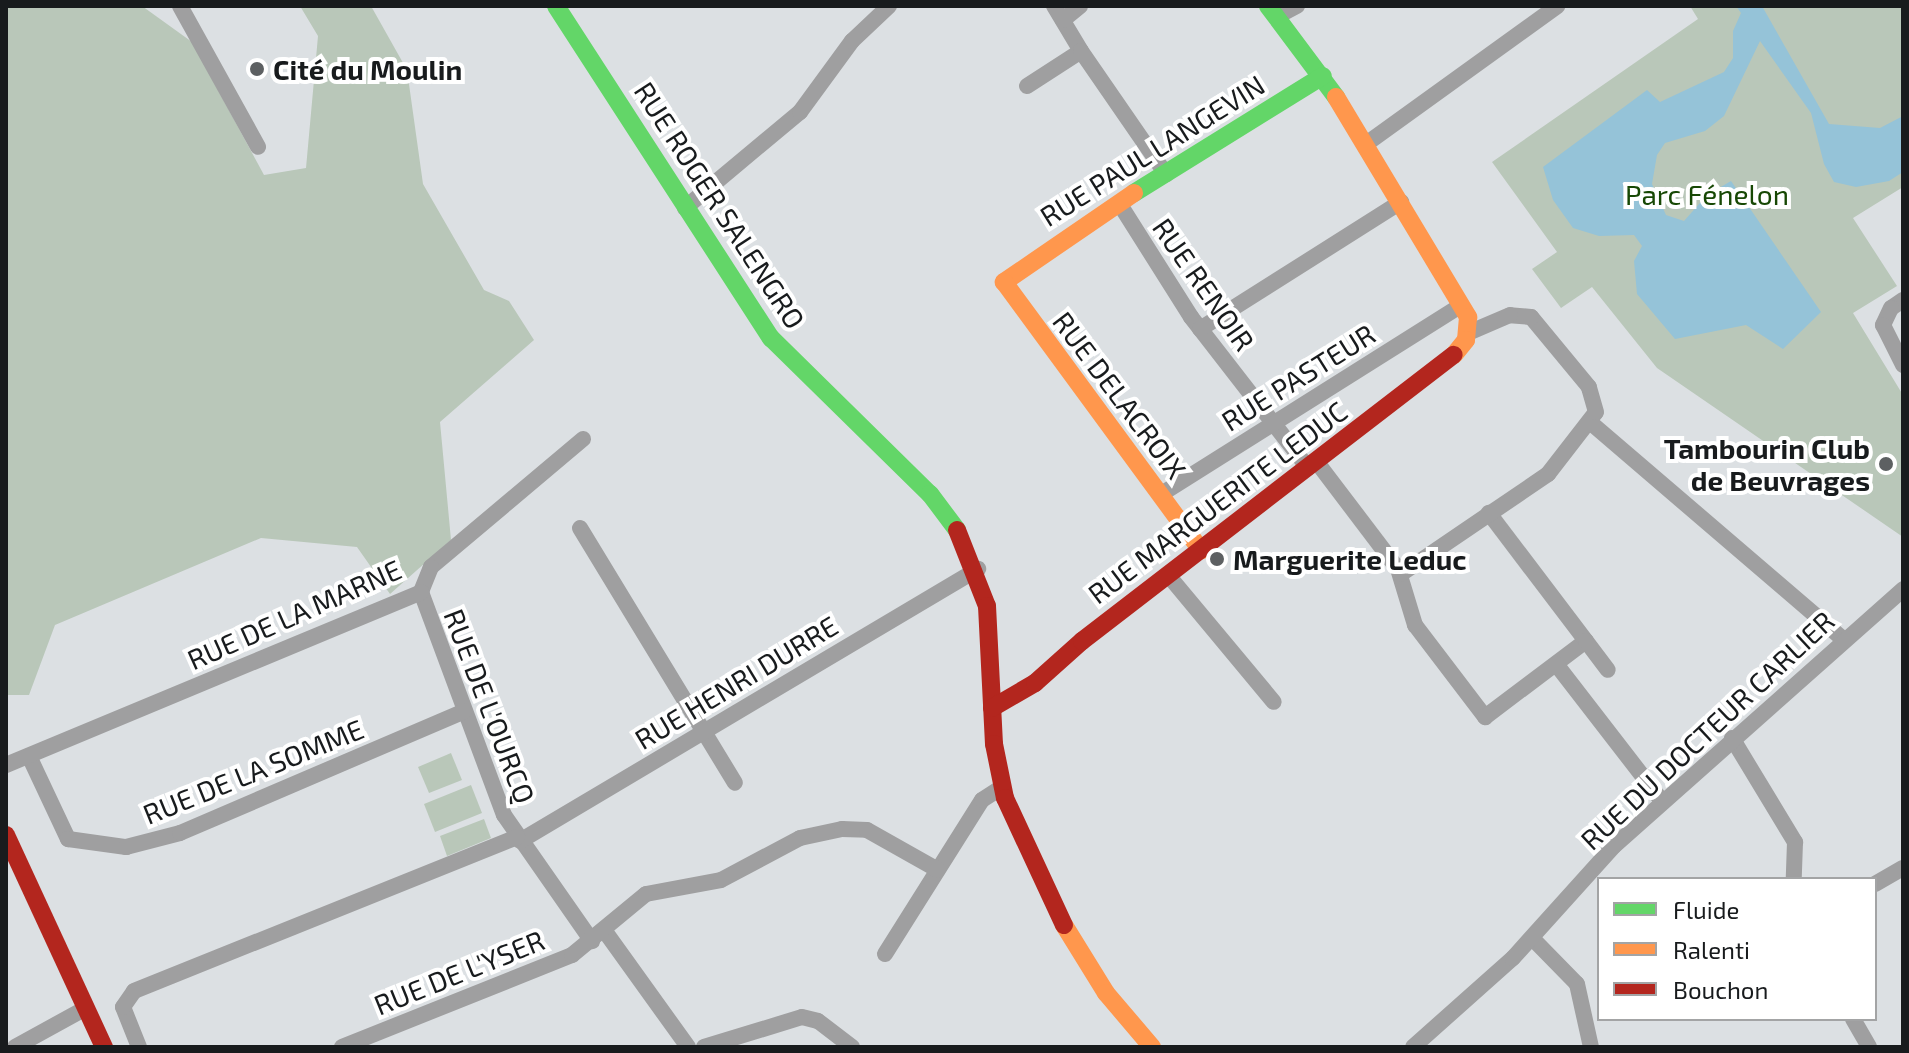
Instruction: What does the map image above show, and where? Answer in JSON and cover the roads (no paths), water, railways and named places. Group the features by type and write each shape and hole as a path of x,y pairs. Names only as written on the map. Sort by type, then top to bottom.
{"street":[{"path":"180,6 258,147"},
{"name":"RUE ROGER SALENGRO","path":"556,6 771,338 936,500 978,569 988,615 992,708 1002,787 1049,902 1098,982 1152,1047"},
{"path":"685,208 800,112 852,41 889,6"},
{"path":"1080,6 1058,13 1166,174"},
{"path":"1297,6 1272,11 1323,76 1366,144 1461,305 1468,333 1510,315 1531,317 1589,387 1596,407 1591,423 1548,474 1401,574 1419,631 1485,717 1586,641"},
{"path":"1366,144 1557,6"},
{"path":"1027,86 1081,51"},
{"name":"RUE PAUL LANGEVIN","path":"1011,273 1323,76"},
{"path":"1200,329 1401,202"},
{"name":"RUE RENOIR","path":"1119,203 1200,329 1273,423 1312,465 1401,574"},
{"name":"RUE DELACROIX","path":"1011,273 1004,282 1007,292 1163,493 1201,550"},
{"path":"1903,300 1891,308 1883,325 1903,365"},
{"name":"RUE PASTEUR","path":"1163,493 1461,305"},
{"name":"RUE MARGUERITE LEDUC","path":"992,708 1025,690 1168,575 1453,356 1468,333"},
{"path":"1591,423 1843,639"},
{"name":"RUE DE LA MARNE","path":"6,765 421,592 431,567 583,439"},
{"path":"1489,513 1608,670"},
{"path":"580,528 735,783"},
{"name":"RUE HENRI DURRE","path":"139,1047 123,1007 139,989 518,839 978,569"},
{"path":"1168,575 1274,702"},
{"name":"RUE DU DOCTEUR CARLIER","path":"1413,1047 1532,938 1607,852 1843,639 1903,589"},
{"name":"RUE DE L'OURCQ","path":"421,592 500,808 518,839 688,1047"},
{"path":"1556,664 1662,801"},
{"name":"RUE DE LA SOMME","path":"29,756 61,831 72,842 104,847 165,839 464,711"},
{"path":"1732,738 1795,842 1794,877"},
{"path":"885,954 986,795 1002,787"},
{"name":"RUE DE L'YSER","path":"342,1047 572,955 646,894 721,880 791,841 834,830 873,832 938,870"},
{"path":"6,835 104,1047"},
{"path":"1877,883 1903,868"},
{"path":"1532,938 1577,984 1591,1047"},
{"path":"15,1047 86,1008"},
{"path":"704,1047 802,1017 818,1021 852,1047"},
{"path":"1854,1021 1869,1047"}],"water":[{"path":"1736,6 1762,6 1829,124 1880,128 1903,116 1903,172 1889,181 1856,187 1834,182 1824,164 1811,113 1760,41 1724,116 1705,131 1665,143 1657,155 1652,184 1666,215 1684,221 1707,195 1731,181 1821,312 1783,349 1746,325 1675,339 1637,294 1634,261 1642,246 1634,235 1599,236 1573,228 1553,200 1543,167 1647,90 1660,102 1724,72 1733,58 1733,31 1741,13"}],"place":[{"name":"Cité du Moulin","path":"257,69"},
{"name":"Tambourin Club de Beuvrages","path":"1886,464"},
{"name":"Marguerite Leduc","path":"1217,559"}],"park label":[{"name":"Parc Fénelon","path":"1707,194"}]}
